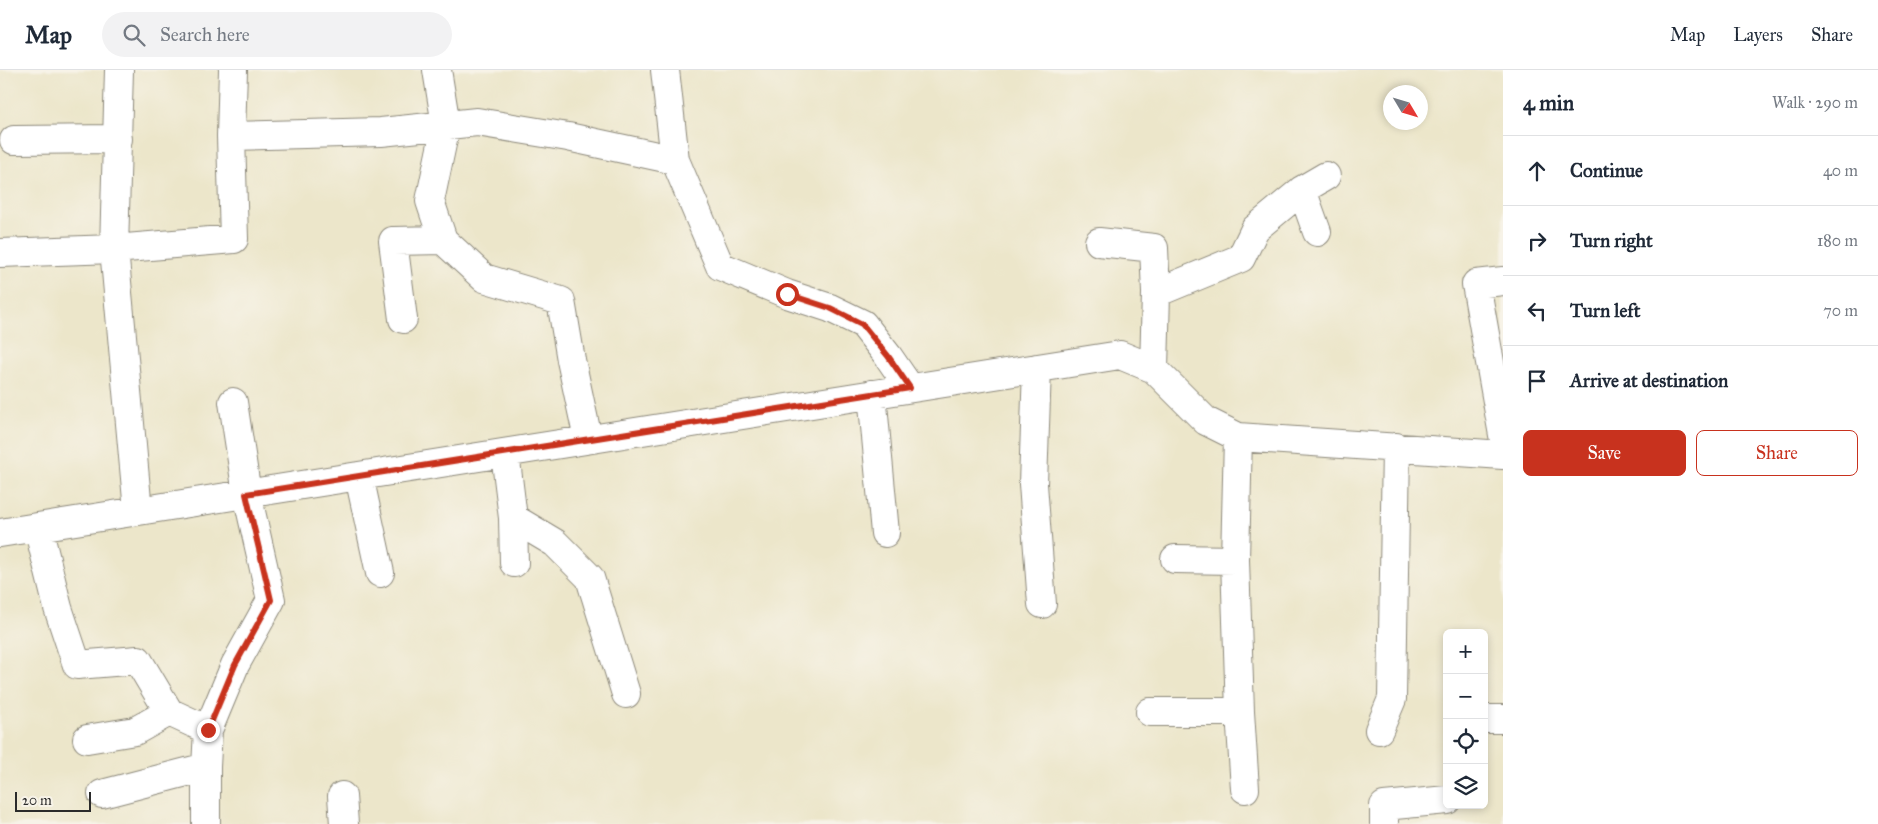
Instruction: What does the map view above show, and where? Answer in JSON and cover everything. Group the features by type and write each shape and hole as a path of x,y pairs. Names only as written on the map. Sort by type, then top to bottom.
{"street":[{"path":"120,70 114,249 138,511"},
{"path":"0,253 114,249 234,239 231,136 233,70"},
{"path":"437,70 446,125 430,201 443,240 484,278 561,301 571,360 588,439"},
{"path":"665,70 674,160 720,266 787,294 830,308 862,324 888,356 910,388"},
{"path":"231,136 381,132 477,122 568,137 674,160"},
{"path":"14,140 118,139"},
{"path":"1156,293 1241,258 1255,229 1302,190 1326,176"},
{"path":"1302,190 1317,232"},
{"path":"403,319 393,241 443,240"},
{"path":"1099,242 1154,248 1156,293 1154,370"},
{"path":"1503,280 1476,284 1503,435"},
{"path":"0,533 1120,355 1154,370 1206,421 1238,437 1503,455"},
{"path":"1038,368 1033,484 1042,604"},
{"path":"872,394 885,533"},
{"path":"206,824 208,730 235,665 271,600 246,494 233,402"},
{"path":"1238,437 1235,560 1240,712 1245,789"},
{"path":"1379,730 1392,700 1396,447"},
{"path":"505,453 513,518 514,563"},
{"path":"360,476 380,573"},
{"path":"513,518 555,543 590,578 626,694"},
{"path":"38,527 58,608 78,665 138,660 169,712 208,730"},
{"path":"1175,559 1235,560"},
{"path":"87,738 134,731 169,712"},
{"path":"1150,712 1240,712"},
{"path":"1488,719 1503,719"},
{"path":"102,794 206,767"},
{"path":"342,796 344,824"},
{"path":"1384,824 1384,806 1443,800"}],"route":[{"path":"208,730 235,665 271,600 246,494 910,388 888,356 862,324 830,308 787,294"}]}
